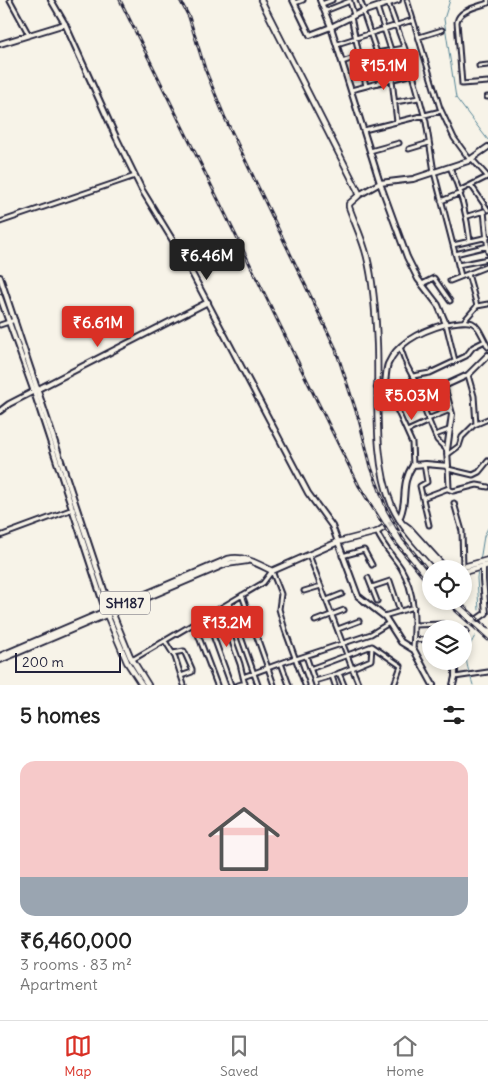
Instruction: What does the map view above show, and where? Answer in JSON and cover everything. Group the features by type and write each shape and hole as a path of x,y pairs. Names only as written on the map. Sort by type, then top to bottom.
{"main road":[{"path":"52,0 65,24 135,176 208,302 308,493 332,526 358,596 384,616 401,642 413,649 433,685"},
{"path":"261,0 359,195"},
{"path":"294,2 310,35 388,2 398,0"},
{"path":"321,2 337,44 380,183 407,257 422,284 438,305 446,324 425,330 400,347 388,363 385,383 377,388"},
{"path":"0,44 65,24"},
{"path":"432,560 399,521 392,505 383,473 377,415 376,343 370,268 349,204 359,195 380,183 414,179 471,160 488,147"},
{"path":"0,277 90,561 128,662 142,685"},
{"path":"0,297 36,391 94,559 109,612 132,661 148,685"},
{"path":"0,411 9,404 208,302"},
{"path":"399,521 404,510 404,487 408,473 413,465 424,464 448,468 447,452 452,414 444,386 468,375 488,354"},
{"path":"399,521 409,528 438,560"},
{"path":"272,571 338,542 377,532 383,528"},
{"path":"90,561 94,559"},
{"path":"479,618 487,613 483,566 488,560"},
{"name":"SH187","path":"0,660 219,564 250,561 272,571"},
{"name":"SH187","path":"0,656 109,612"},
{"path":"453,685 455,670"}],"street":[{"path":"10,0 29,35"},
{"path":"294,2 303,0"},
{"path":"321,2 332,0"},
{"path":"360,0 378,53 392,80 397,122"},
{"path":"407,0 442,111 454,138 471,160 488,177 441,201"},
{"path":"325,11 349,1 366,86"},
{"path":"388,2 413,74 424,116 434,172 461,276"},
{"path":"488,2 463,13 457,22 462,84 488,82"},
{"path":"377,7 392,50"},
{"path":"337,44 370,32 413,20"},
{"path":"418,37 442,30"},
{"path":"342,62 360,56 404,48"},
{"path":"479,66 488,65"},
{"path":"351,90 413,74"},
{"path":"395,102 419,98"},
{"path":"364,130 442,111"},
{"path":"370,151 399,143"},
{"path":"409,149 429,143"},
{"path":"450,167 461,192 468,216 470,241"},
{"path":"0,222 135,176"},
{"path":"468,216 488,210 471,185"},
{"path":"484,211 488,252"},
{"path":"453,245 487,237"},
{"path":"455,254 487,246"},
{"path":"458,265 488,259"},
{"path":"450,281 488,266"},
{"path":"468,274 477,306"},
{"path":"422,284 434,278 450,301"},
{"path":"464,321 477,306 488,304"},
{"path":"0,325 15,320"},
{"path":"455,361 446,324 464,321 475,323 488,347"},
{"path":"413,376 430,373 468,355 474,347 485,342"},
{"path":"400,347 423,398 435,435 447,452 459,446 462,438 476,424 488,419"},
{"path":"468,375 474,396 476,424"},
{"path":"391,397 416,382"},
{"path":"385,383 412,444 413,465"},
{"path":"423,398 445,389"},
{"path":"407,431 450,410"},
{"path":"435,435 450,430"},
{"path":"448,490 448,468 473,475 479,472 488,461"},
{"path":"424,464 427,482 420,486 429,525"},
{"path":"423,499 448,490 453,491 477,485 488,487"},
{"path":"454,503 462,531 465,560"},
{"path":"0,536 73,509"},
{"path":"377,532 383,546 402,570 412,597 415,625 413,649"},
{"path":"342,556 364,550 372,565"},
{"path":"309,555 359,685"},
{"path":"132,661 263,583 272,571"},
{"path":"272,571 281,594 279,609 305,685"},
{"path":"368,578 377,601"},
{"path":"372,587 390,581 400,611"},
{"path":"304,591 321,586"},
{"path":"327,600 342,594"},
{"path":"242,595 274,685"},
{"path":"229,603 258,685"},
{"path":"384,616 414,607"},
{"path":"220,608 244,677 245,684 238,685"},
{"path":"315,621 344,610"},
{"path":"206,616 231,685"},
{"path":"338,629 359,621"},
{"path":"244,677 371,634 389,623"},
{"path":"194,624 217,685"},
{"path":"415,625 422,625"},
{"path":"414,640 422,640"},
{"path":"165,641 172,653 184,685"},
{"path":"306,656 316,683 371,660 372,647"},
{"path":"310,669 372,647 401,666 394,685"},
{"path":"172,653 184,651 192,669 192,672 181,676"},
{"path":"281,663 289,685"},
{"path":"455,677 488,672"},
{"path":"339,673 344,685"},
{"path":"332,676 335,685"}],"waterway":[{"path":"450,0 444,19 456,98 488,140"},
{"path":"480,561 484,536 488,528"},
{"path":"478,570 479,610"},
{"path":"473,685 467,655 475,636"}],"tunnel":[{"path":"383,528 395,521"},
{"path":"472,625 479,618"}],"railway":[{"path":"120,0 359,486 393,540 422,576"},
{"path":"180,0 189,17 205,69 225,118 335,347 359,420 371,467 387,510 403,539 422,563"},
{"path":"455,610 488,640"},
{"path":"468,610 488,628"}]}
